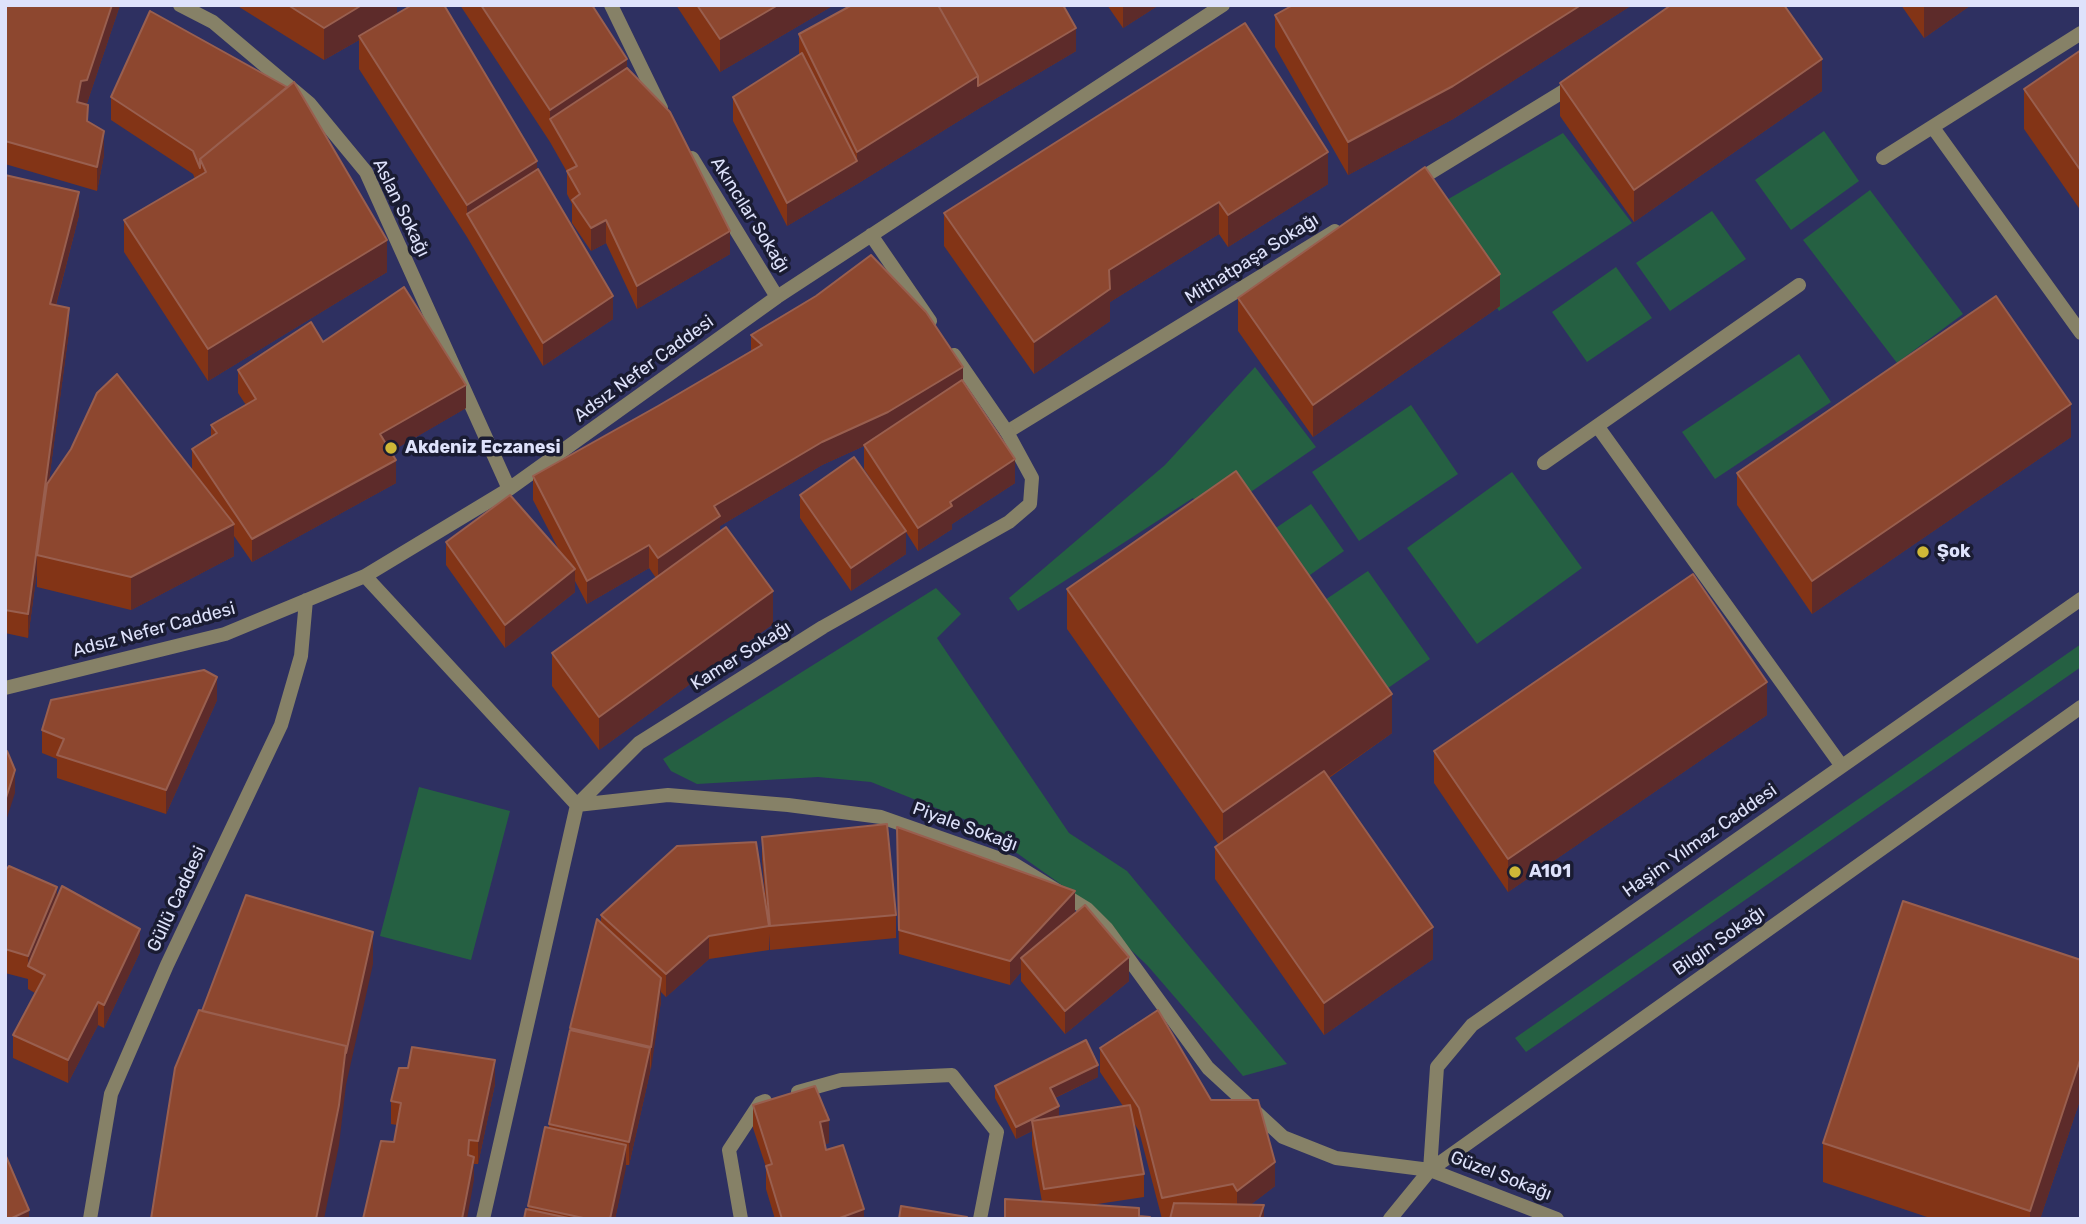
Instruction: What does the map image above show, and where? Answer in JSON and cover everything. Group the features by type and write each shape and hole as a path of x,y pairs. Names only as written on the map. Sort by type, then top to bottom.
{"street":[{"name":"Aslan Sokağı","path":"180,5 212,22 309,103 366,172 509,489"},
{"path":"611,5 651,92 672,126"},
{"name":"Adsız Nefer Caddesi","path":"5,688 225,634 365,576 509,489 777,297 1223,5"},
{"path":"1883,159 2081,33"},
{"path":"1400,191 1591,74"},
{"path":"1934,129 2081,333"},
{"name":"Akıncılar Sokağı","path":"686,149 777,297"},
{"name":"Mithatpaşa Sokağı","path":"1007,432 1353,220"},
{"name":"Kamer Sokağı","path":"577,805 639,743 823,627 1009,522 1030,504 1032,478 1007,432 871,235"},
{"path":"1544,463 1799,285"},
{"path":"1598,427 1841,765"},
{"path":"365,576 577,805 483,1219"},
{"name":"Haşim Yılmaz Caddesi","path":"1430,1170 1437,1067 1472,1026 2081,598"},
{"name":"Güllü Caddesi","path":"90,1219 111,1094 167,965 281,725 301,656 306,600"},
{"name":"Bilgin Sokağı","path":"1391,1219 1430,1170 2081,707"},
{"name":"Piyale Sokağı","path":"577,805 668,795 788,804 881,817 1012,863 1087,909 1107,929 1208,1069 1283,1137 1336,1158 1430,1170"},
{"path":"741,1219 729,1150 760,1103 841,1080 952,1075 996,1132 980,1219"},
{"name":"Güzel Sokağı","path":"1430,1170 1558,1219"}],"green space":[{"path":"1824,131 1859,181 1791,230 1755,180"},
{"path":"1563,133 1632,223 1499,311 1431,209"},
{"path":"1870,190 1963,314 1897,363 1803,240"},
{"path":"1712,211 1746,259 1670,311 1636,263"},
{"path":"1616,267 1652,318 1587,362 1552,312"},
{"path":"1799,354 1831,402 1715,479 1682,432"},
{"path":"1255,367 1316,447 1210,520 1193,498 1018,611 1009,598 1165,465"},
{"path":"1411,405 1458,474 1359,541 1312,472"},
{"path":"1512,472 1582,568 1477,644 1407,548"},
{"path":"1311,504 1344,551 1283,594 1270,532"},
{"path":"1368,571 1430,659 1375,697 1313,608"},
{"path":"936,588 961,614 937,638 1069,833 1127,871 1287,1064 1243,1076 1147,965 1059,883 976,824 871,782 818,777 697,784 671,771 663,759"},
{"path":"2081,644 2081,667 1526,1052 1515,1038"},
{"path":"419,787 510,811 471,960 380,936"}],"building":[{"path":"5,5 112,5 87,80 81,81 77,102 88,105 87,121 104,131 97,167 5,141"},
{"path":"288,5 362,5 324,28"},
{"path":"412,5 444,5 537,161 467,205 359,36"},
{"path":"481,5 592,5 627,59 550,110"},
{"path":"697,5 778,5 720,39"},
{"path":"852,5 938,5 978,76 857,152 799,34"},
{"path":"938,5 1063,5 1076,28 978,86 978,76"},
{"path":"1293,5 1581,5 1453,86 1348,142 1275,15"},
{"path":"1671,5 1784,5 1822,59 1634,190 1560,83"},
{"path":"150,11 287,87 200,159 200,168 193,151 111,97"},
{"path":"1245,23 1328,152 1228,215 1219,202 1109,270 1110,289 1034,342 944,213"},
{"path":"2081,50 2081,171 2024,89"},
{"path":"802,53 857,161 787,203 733,97"},
{"path":"627,68 670,112 730,231 637,286 606,220 591,228 572,200 580,194 567,171 577,166 550,119"},
{"path":"294,82 387,240 208,349 124,220 206,172 200,159"},
{"path":"1425,167 1500,274 1313,405 1238,298"},
{"path":"538,169 613,296 543,343 467,214"},
{"path":"5,175 79,192 50,304 69,308 28,614 5,610"},
{"path":"871,255 926,312 963,367 888,412 822,442 714,506 720,516 658,558 649,545 587,581 533,476 762,345 751,335 816,296"},
{"path":"404,287 466,385 380,434 396,460 252,539 192,449 217,433 211,425 256,399 238,370 311,322 323,342"},
{"path":"1996,296 2071,404 1812,581 1737,473"},
{"path":"117,374 234,524 131,577 37,555 47,484 71,449 97,393"},
{"path":"962,380 1015,459 950,502 952,506 918,528 864,445"},
{"path":"854,457 906,531 851,568 800,495"},
{"path":"1236,471 1392,694 1223,812 1067,589"},
{"path":"510,495 575,569 505,625 446,542"},
{"path":"726,527 773,591 599,717 552,653"},
{"path":"1693,574 1767,682 1508,859 1434,751"},
{"path":"204,670 217,677 166,790 57,755 64,739 42,730 51,700"},
{"path":"7,751 15,770 5,801 5,752"},
{"path":"1324,771 1433,927 1324,1003 1215,847"},
{"path":"887,824 896,915 770,926 762,837"},
{"path":"897,827 1075,891 1010,961 899,930"},
{"path":"756,842 769,926 709,936 666,974 601,915 677,846"},
{"path":"9,866 57,887 28,956 5,949 5,871"},
{"path":"62,886 140,929 104,1005 98,1002 68,1060 13,1035 45,975 28,966"},
{"path":"246,895 373,932 346,1053 346,1046 202,1011"},
{"path":"1903,901 2081,960 2081,1057 2030,1211 1823,1143"},
{"path":"1085,905 1129,957 1065,1011 1021,958"},
{"path":"597,919 661,978 651,1047 570,1028"},
{"path":"199,1010 346,1046 339,1105 316,1219 151,1219 175,1068"},
{"path":"1158,1010 1211,1100 1258,1100 1275,1162 1237,1191 1233,1184 1162,1198 1139,1108 1100,1048"},
{"path":"570,1030 650,1048 629,1142 549,1124"},
{"path":"1086,1040 1098,1065 1050,1088 1059,1106 1016,1127 995,1086"},
{"path":"412,1047 495,1060 478,1141 469,1140 468,1155 474,1157 462,1219 363,1219 381,1141 394,1142 401,1103 391,1101 399,1068 408,1068"},
{"path":"815,1086 829,1120 820,1122 826,1150 843,1145 864,1209 837,1219 782,1219 766,1166 772,1164 753,1105"},
{"path":"1130,1105 1144,1174 1044,1189 1032,1121"},
{"path":"545,1127 626,1145 610,1219 588,1219 528,1206"},
{"path":"5,1154 29,1210 10,1219 5,1219"},
{"path":"1005,1199 1139,1208 1139,1216 1150,1217 1005,1219"},
{"path":"1174,1203 1264,1205 1259,1219 1170,1219"},
{"path":"901,1206 967,1217 967,1219 899,1219"},
{"path":"526,1209 573,1219 524,1219"}],"place":[{"name":"Akdeniz Eczanesi","path":"391,448"},
{"name":"Şok","path":"1923,552"},
{"name":"A101","path":"1515,872"}]}
